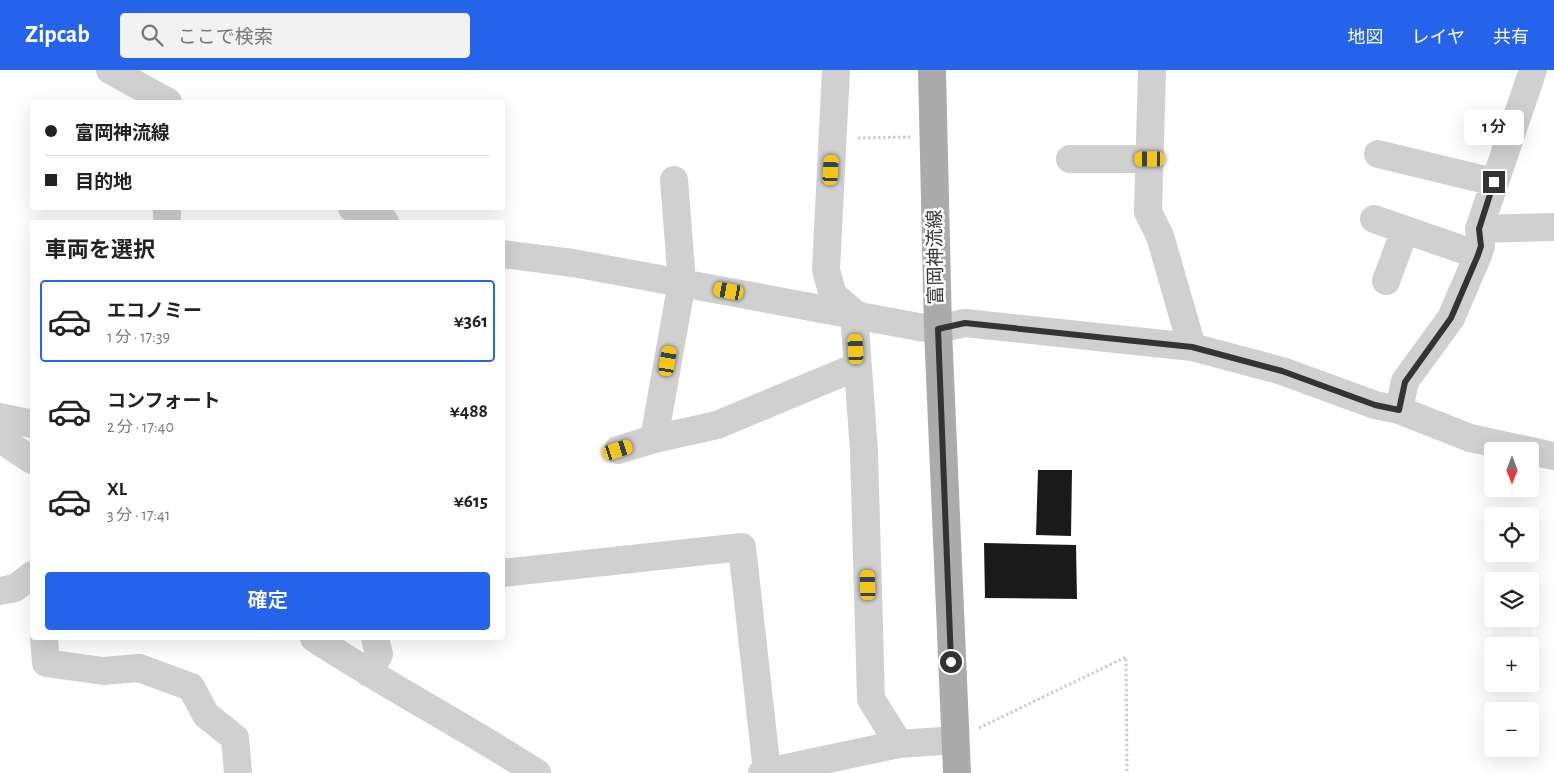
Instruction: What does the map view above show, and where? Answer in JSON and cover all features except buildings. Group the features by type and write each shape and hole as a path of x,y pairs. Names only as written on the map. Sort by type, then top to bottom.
{"main road":[{"name":"富岡神流線","path":"932,70 938,329 965,735 956,773"}],"street":[{"path":"110,70 162,100"},
{"path":"836,70 826,270 833,295 854,313 856,367 864,452 871,699 899,744"},
{"path":"1152,70 1148,212 1160,236 1192,347"},
{"path":"1399,410 1405,382 1451,318 1478,242 1494,182 1533,70"},
{"path":"1378,154 1494,182"},
{"path":"1070,159 1150,159"},
{"path":"654,439 682,282 674,180"},
{"path":"356,214 378,220"},
{"path":"1374,219 1405,230 1478,242 1554,227"},
{"path":"1386,281 1405,230"},
{"path":"505,254 573,263 938,329 965,323 1192,347 1282,371 1375,405 1399,410 1470,438 1554,456"},
{"path":"618,450 654,439 717,425 856,367"},
{"path":"0,417 30,424"},
{"path":"0,439 30,459"},
{"path":"505,573 742,546 764,772 899,744 965,735"},
{"path":"0,592 15,588 30,576"},
{"path":"44,640 46,663 103,671 140,668 191,686 206,715 235,738 238,773"},
{"path":"317,640 369,673 504,750 537,773"},
{"path":"369,673 379,654 376,640"}],"path":[{"path":"833,138 933,137"},
{"path":"965,735 1126,657 1127,773"}],"route":[{"path":"951,662 938,329 965,323 1192,347 1282,371 1375,405 1399,410 1405,382 1451,318 1478,255 1481,246 1479,229 1494,182"}]}
